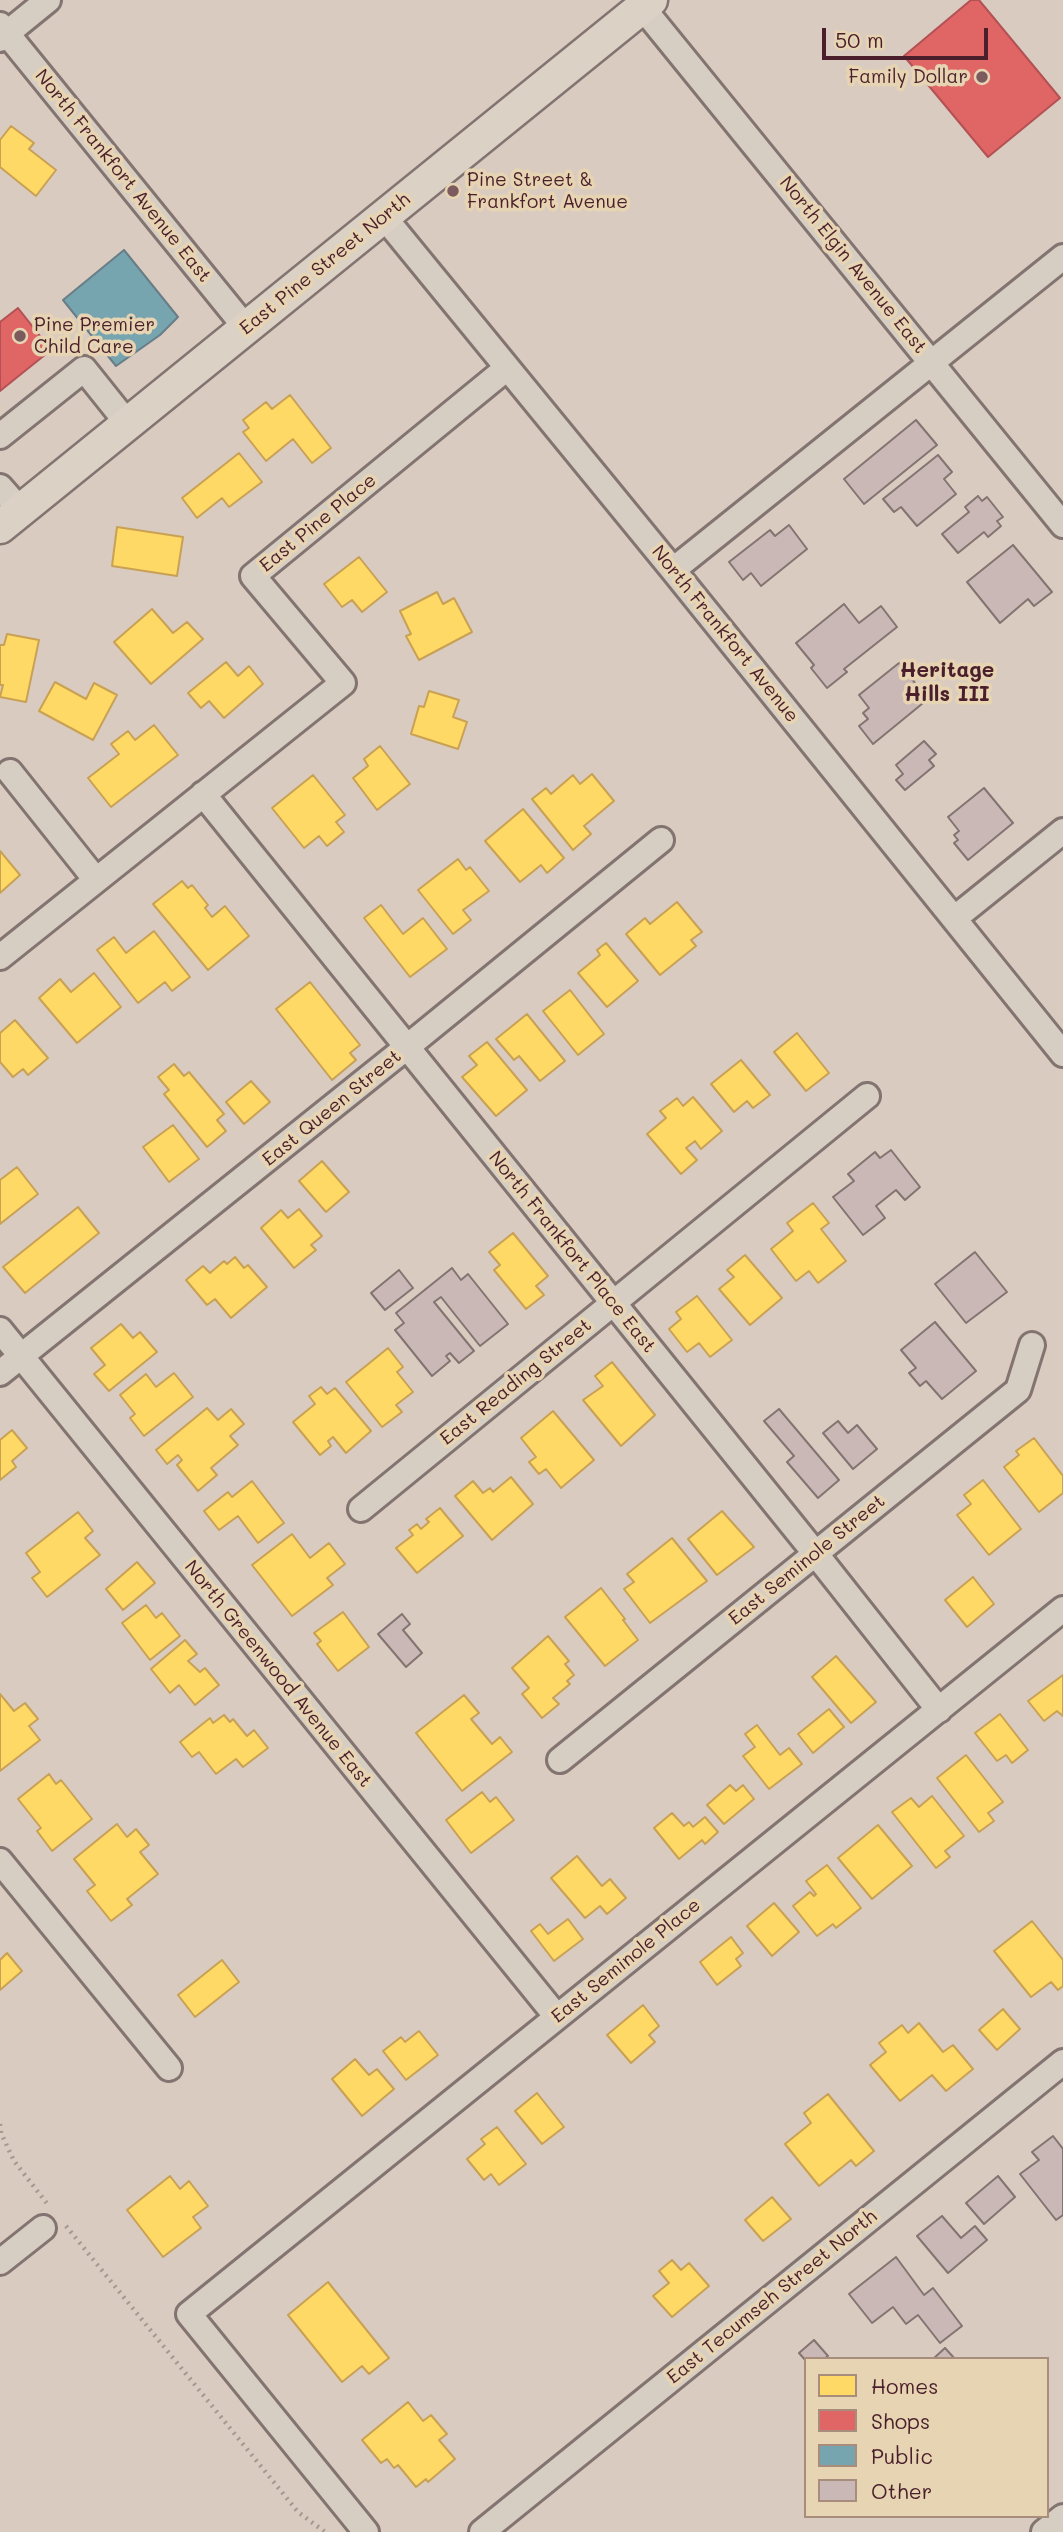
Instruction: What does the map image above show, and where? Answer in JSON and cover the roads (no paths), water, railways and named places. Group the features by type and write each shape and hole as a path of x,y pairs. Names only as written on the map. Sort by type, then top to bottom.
{"main road":[{"name":"East Pine Street North","path":"10,519 646,4"}],"street":[{"path":"2,32 48,0"},
{"name":"North Elgin Avenue East","path":"646,4 1063,525"},
{"name":"North Frankfort Avenue East","path":"2,32 246,328"},
{"name":"North Frankfort Avenue","path":"384,217 1063,1054"},
{"path":"673,570 1063,257"},
{"name":"East Pine Place","path":"0,957 343,683 253,576 507,368"},
{"path":"0,436 84,369 128,424"},
{"path":"0,487 10,519"},
{"path":"10,772 96,880"},
{"name":"North Frankfort Place East","path":"202,794 939,1710"},
{"path":"955,918 1063,831"},
{"name":"East Queen Street","path":"0,1373 661,840"},
{"name":"East Reading Street","path":"361,1509 867,1096"},
{"name":"North Greenwood Avenue East","path":"0,1330 556,2017"},
{"name":"East Seminole Street","path":"560,1760 1018,1390 1032,1345"},
{"name":"East Seminole Place","path":"366,2532 189,2314 1063,1609"},
{"path":"0,1861 169,2068"},
{"name":"East Tecumseh Street North","path":"481,2532 1063,2062"},
{"path":"0,2262 53,2220"},
{"path":"1044,2532 1063,2517"}],"place":[{"name":"Family Dollar","path":"982,77"},
{"name":"Pine Street & Frankfort Avenue","path":"453,191"},
{"name":"Pine Premier Child Care","path":"20,336"}],"district":[{"name":"Heritage Hills III","path":"947,683"}]}
